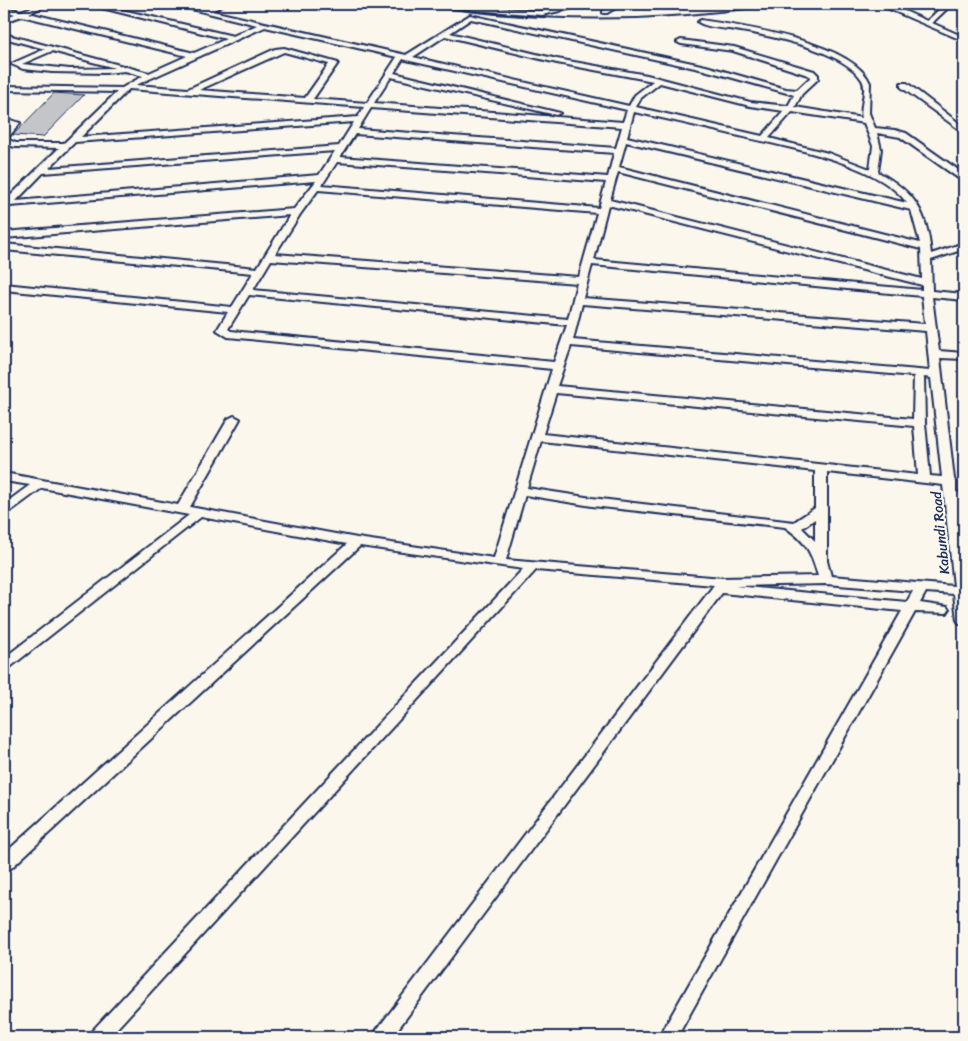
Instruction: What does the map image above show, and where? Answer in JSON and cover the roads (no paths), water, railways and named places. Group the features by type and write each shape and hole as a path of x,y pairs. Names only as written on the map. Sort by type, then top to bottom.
{"street":[{"path":"4,20 47,4"},
{"path":"89,4 233,38"},
{"path":"174,4 764,139 825,155 874,172 905,194 916,208 923,228 934,354 950,482 538,437"},
{"path":"206,11 222,4"},
{"path":"449,4 473,8 542,13 587,4"},
{"path":"605,12 619,4"},
{"path":"884,4 964,39"},
{"path":"927,24 949,4"},
{"path":"4,9 193,55"},
{"path":"558,366 224,332 222,330 297,212 335,159 340,148 390,74 404,57 444,34 470,16 706,68 800,94"},
{"path":"701,22 780,37 814,47 843,61 865,79 867,86 864,111 877,143 874,172"},
{"path":"5,206 126,89 150,75 262,24"},
{"path":"444,34 520,53 659,80 750,104 867,121"},
{"path":"4,36 150,75"},
{"path":"680,42 734,49 814,75 815,77 764,139"},
{"path":"51,49 15,64 45,69 102,72 126,68"},
{"path":"188,92 284,50 334,63 307,101"},
{"path":"390,74 594,122"},
{"path":"500,563 558,366 567,343 582,280 631,109 638,97 659,80"},
{"path":"904,84 964,131"},
{"path":"4,88 126,89 188,92 627,125"},
{"path":"4,120 16,123 4,140 15,145 69,143 359,119"},
{"path":"871,130 895,132 903,135 964,178"},
{"path":"352,131 619,151"},
{"path":"623,139 916,208"},
{"path":"40,171 340,148"},
{"path":"335,159 610,180"},
{"path":"614,168 924,247"},
{"path":"5,206 320,178"},
{"path":"316,187 604,207 964,298"},
{"path":"4,235 297,212"},
{"path":"926,259 964,246"},
{"path":"4,247 260,271"},
{"path":"270,257 582,280"},
{"path":"588,262 927,288"},
{"path":"4,287 235,310"},
{"path":"247,292 572,322"},
{"path":"578,301 932,328"},
{"path":"567,343 937,375"},
{"path":"934,354 964,356"},
{"path":"919,373 919,423 924,479"},
{"path":"553,388 919,423"},
{"path":"183,508 234,419"},
{"path":"821,468 821,572 826,580"},
{"path":"4,477 183,508 357,542 500,563 942,610"},
{"name":"Kabundi Road","path":"950,482 964,518"},
{"name":"Kabundi Road","path":"950,482 963,591 964,620"},
{"path":"4,510 41,483"},
{"path":"522,491 592,502 778,523 795,528 821,561"},
{"path":"795,528 821,509"},
{"path":"4,666 200,512"},
{"path":"4,864 357,542"},
{"path":"104,1036 533,566"},
{"path":"720,585 826,580 963,591"},
{"path":"382,1037 720,585"},
{"path":"668,1037 921,589"}],"railway":[{"path":"418,4 463,11 509,15 600,19 690,15 781,4"}]}
